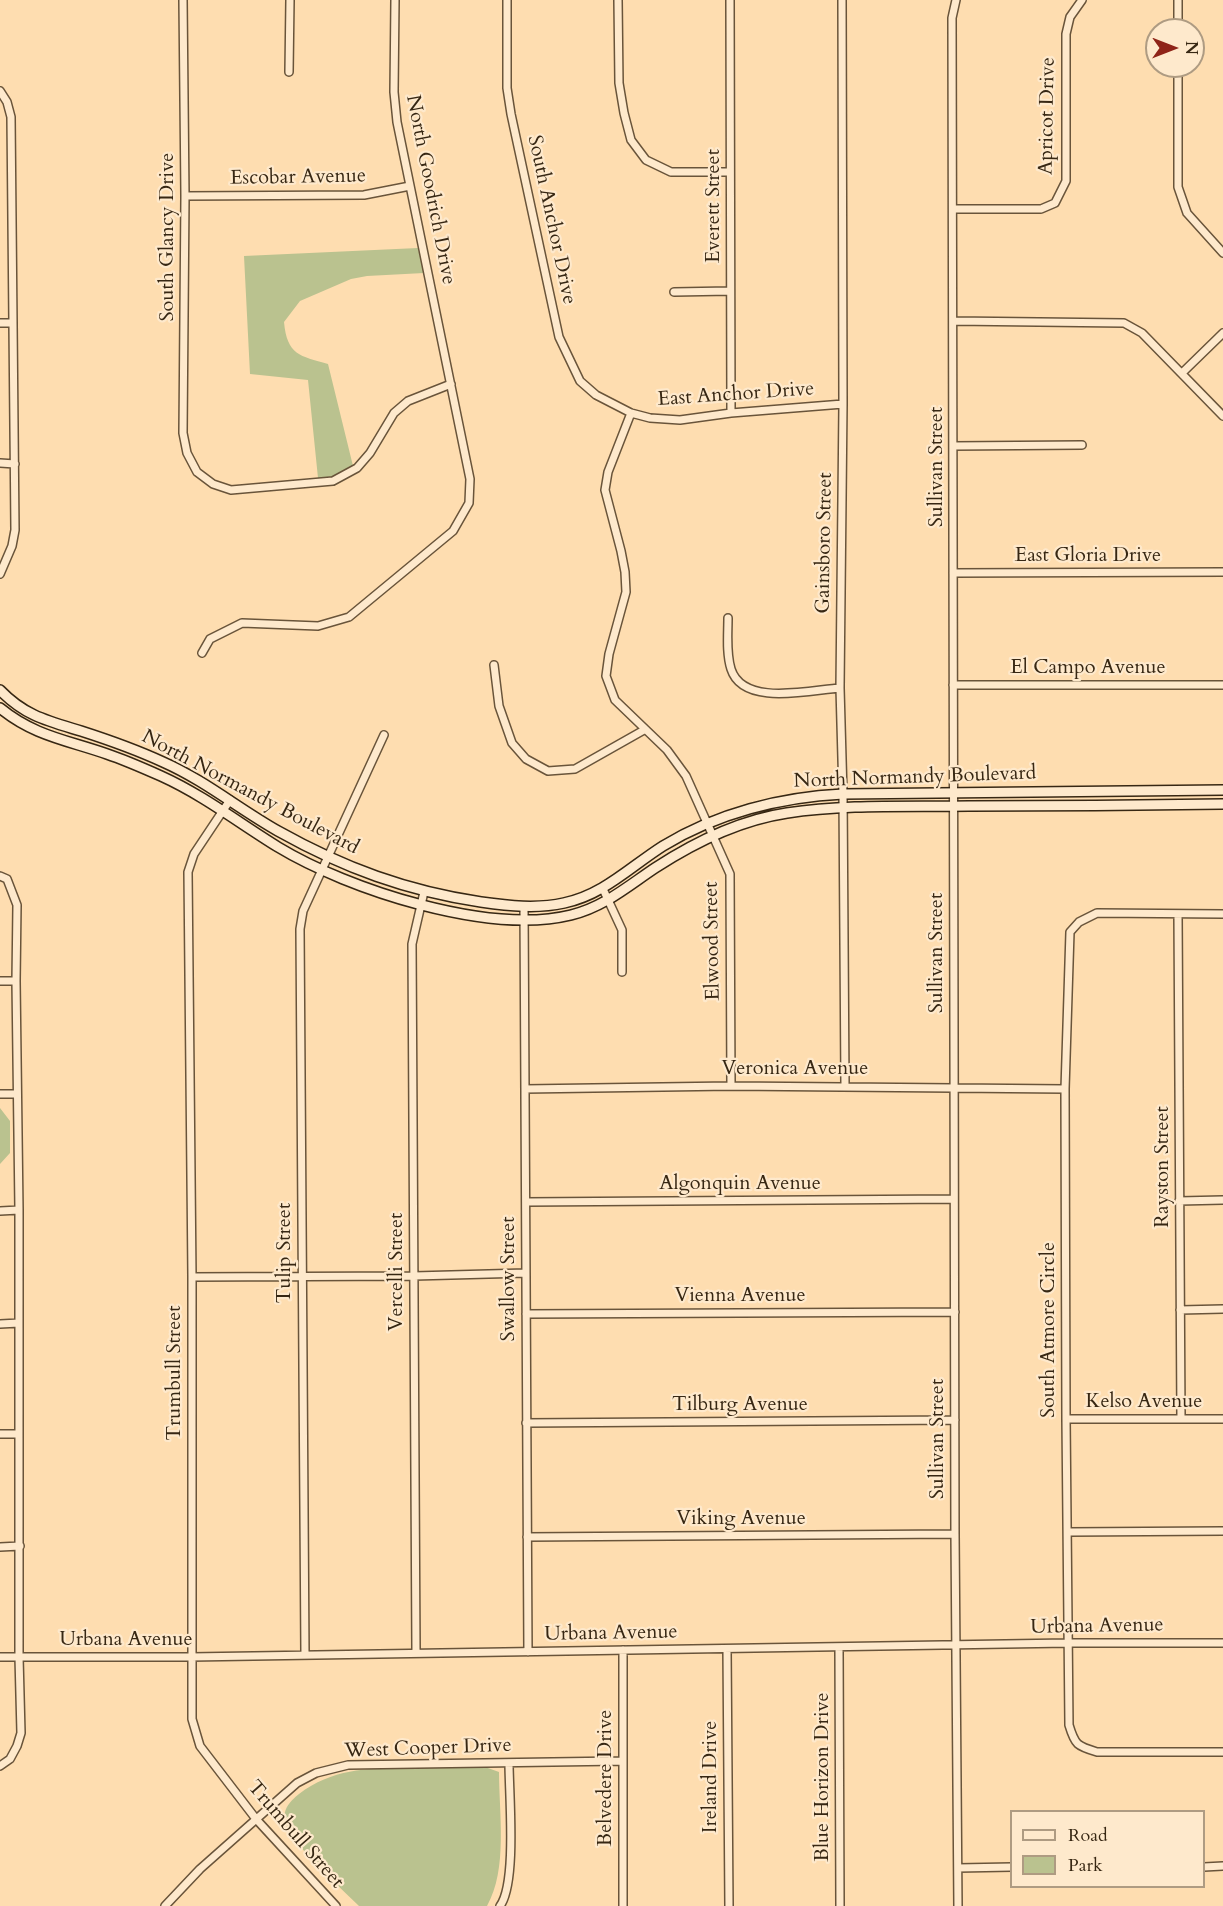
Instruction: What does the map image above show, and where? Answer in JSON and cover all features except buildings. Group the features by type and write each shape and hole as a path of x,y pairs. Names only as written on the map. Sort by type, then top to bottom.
{"street":[{"name":"South Glancy Drive","path":"183,0 185,196 183,433 187,453 197,472 213,484 231,490 333,481 357,468 370,453 394,413 408,401 451,384"},
{"path":"289,72 290,0"},
{"name":"North Goodrich Drive","path":"202,653 210,639 243,623 318,626 349,617 453,531 469,503 470,479 397,122 394,92 394,0"},
{"name":"South Anchor Drive","path":"507,0 507,88 560,337 580,381 596,395 631,413"},
{"path":"618,0 619,83 631,140 646,160 671,172 730,172"},
{"name":"Everett Street","path":"730,0 731,412"},
{"name":"Gainsboro Street","path":"842,0 843,404 840,688 843,794 844,1086"},
{"name":"Sullivan Street","path":"956,0 952,18 955,1534 958,1906"},
{"name":"Apricot Drive","path":"953,208 1041,208 1055,203 1066,181 1066,34 1070,16 1082,0"},
{"path":"1178,0 1178,18"},
{"path":"1178,78 1178,187 1187,213 1223,253"},
{"path":"0,91 7,102 11,117 15,464 15,530 12,546 0,574"},
{"name":"Escobar Avenue","path":"185,196 364,195 410,186"},
{"path":"674,292 730,291"},
{"path":"953,321 1124,323 1142,333 1223,416"},
{"path":"0,323 13,323"},
{"path":"1182,373 1223,333"},
{"name":"East Anchor Drive","path":"631,413 650,418 680,420 731,412 843,404"},
{"name":"Elwood Street","path":"631,413 608,472 605,490 621,551 626,592 609,654 606,676 615,700 667,750 686,776 730,874 731,1086"},
{"path":"953,446 1082,445"},
{"path":"0,463 15,464"},
{"name":"East Gloria Drive","path":"953,573 1223,572"},
{"path":"728,618 731,670 742,686 753,692 773,694 840,688"},
{"path":"494,665 499,706 512,743 526,759 548,771 575,769 644,730"},
{"name":"El Campo Avenue","path":"953,685 1223,685"},
{"name":"North Normandy Boulevard","path":"0,690 30,714 42,720 144,753 202,782 276,830 369,875 424,892 524,907 553,906 591,896 666,844 707,824 770,803 843,794 1223,790"},
{"name":"North Normandy Boulevard","path":"0,708 16,721 41,734 128,762 178,784 279,847 358,885 422,905 472,915 524,920 573,915 609,900 680,852 713,836 781,814 843,807 1223,804"},
{"name":"Tulip Street","path":"304,1654 300,929 303,911 384,735"},
{"name":"Trumbull Street","path":"230,800 194,854 188,872 192,1277 192,1719 200,1746 256,1819 336,1906"},
{"path":"0,1766 10,1759 21,1733 18,1657 20,1546 17,905 3,877"},
{"path":"603,889 622,930 622,972"},
{"name":"Vercelli Street","path":"416,1652 412,944 424,892"},
{"name":"Swallow Street","path":"524,907 528,1652"},
{"name":"South Atmore Circle","path":"1178,914 1097,913 1079,922 1070,932 1065,1089 1069,1725 1074,1741 1082,1747 1097,1752 1223,1752"},
{"path":"1178,914 1223,914"},
{"name":"Rayston Street","path":"1178,914 1181,1419"},
{"path":"0,981 16,981"},
{"name":"Veronica Avenue","path":"525,1089 844,1086 1065,1089"},
{"path":"0,1094 17,1094"},
{"name":"Algonquin Avenue","path":"526,1202 954,1199"},
{"path":"1179,1201 1223,1200"},
{"path":"0,1211 19,1210"},
{"path":"192,1277 526,1273"},
{"path":"1180,1310 1223,1309"},
{"name":"Vienna Avenue","path":"526,1314 955,1312"},
{"path":"0,1324 18,1323"},
{"name":"Kelso Avenue","path":"1066,1419 1223,1419"},
{"name":"Tilburg Avenue","path":"526,1423 955,1420"},
{"path":"0,1434 19,1434"},
{"path":"1069,1532 1223,1531"},
{"name":"Viking Avenue","path":"527,1537 955,1534"},
{"path":"0,1547 20,1546"},
{"name":"Urbana Avenue","path":"0,1657 191,1657 1068,1643 1223,1643"},
{"name":"Ireland Drive","path":"727,1648 729,1906"},
{"name":"Blue Horizon Drive","path":"839,1648 840,1906"},
{"name":"Belvedere Drive","path":"622,1650 623,1906"},
{"name":"West Cooper Drive","path":"165,1906 200,1869 256,1819 297,1783 315,1773 348,1765 621,1761"},
{"path":"500,1906 504,1901 510,1868 509,1763"},
{"path":"1205,1867 1223,1866"},
{"path":"958,1868 1010,1867"}],"green space":[{"path":"418,248 424,273 351,279 300,301 284,322 292,348 303,356 328,364 353,466 331,477 318,478 308,380 250,374 244,256"},
{"path":"0,1108 10,1121 10,1153 0,1164"},
{"path":"485,1767 499,1772 500,1858 494,1891 487,1906 359,1906 298,1844 286,1825 285,1811 292,1800 316,1783 334,1776 371,1769"}]}
